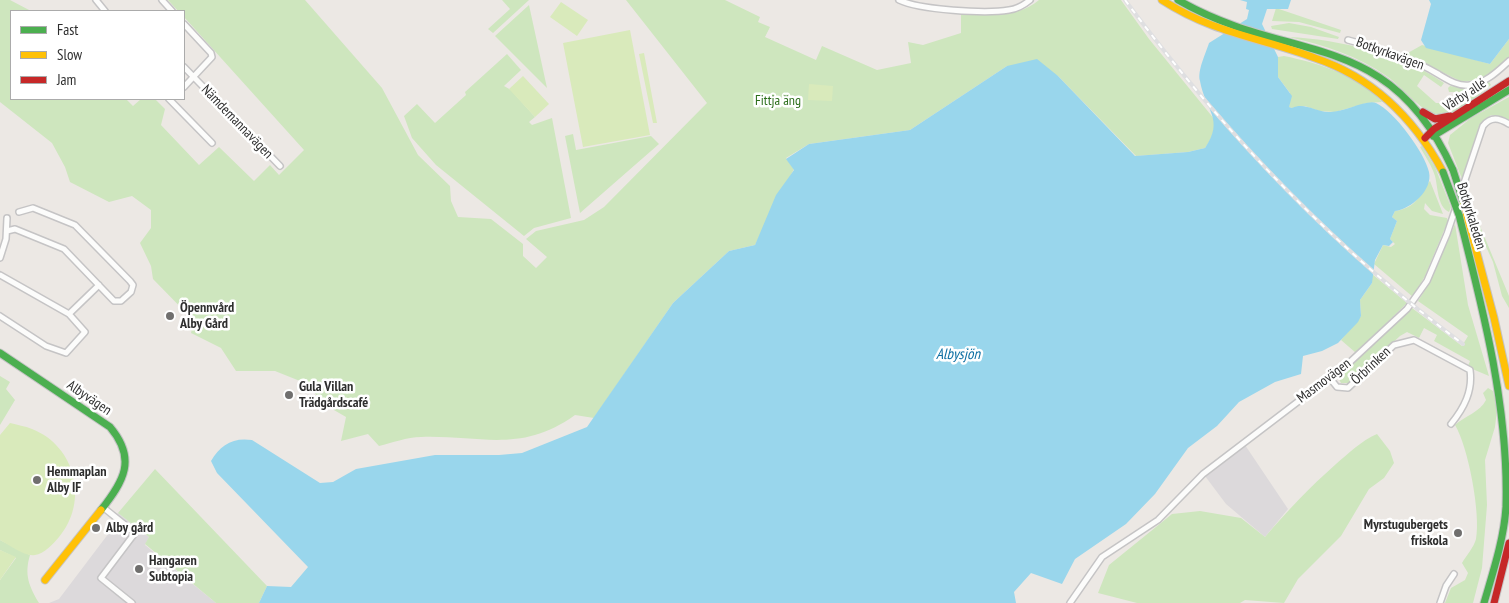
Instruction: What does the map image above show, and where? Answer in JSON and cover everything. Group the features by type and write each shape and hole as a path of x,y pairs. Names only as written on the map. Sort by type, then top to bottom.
{"main road":[{"name":"Botkyrkaleden","path":"1162,0 1190,18 1211,28 1321,59 1349,72 1392,101 1412,121 1425,138 1443,172 1459,215 1490,339 1504,410 1508,479 1503,529 1484,603"},
{"name":"Botkyrkaleden","path":"1178,0 1212,19 1332,53 1361,66 1393,87 1415,108 1435,132 1453,170 1464,202 1492,308 1509,386"},
{"name":"Vårby allé","path":"1435,132 1509,81"},
{"name":"Vårby allé","path":"1435,132 1509,90"},
{"path":"1415,108 1435,119 1460,113"},
{"path":"1425,138 1435,132"},
{"name":"Albyvägen","path":"0,353 115,432 122,444 127,462 120,488 45,580"},
{"path":"1494,603 1509,543"}],"street":[{"path":"96,0 104,10"},
{"path":"162,0 171,10"},
{"path":"899,0 930,7 1001,11 1018,7 1030,0"},
{"name":"Nämdemannavägen","path":"185,25 211,53 212,57 185,86"},
{"name":"Botkyrkavägen","path":"1348,40 1410,59 1451,82 1470,86 1484,81 1509,61"},
{"name":"Nämdemannavägen","path":"185,68 280,166"},
{"path":"172,100 212,143"},
{"name":"Masmovägen","path":"1070,603 1102,557 1158,520 1202,474 1385,332 1418,296 1433,268 1454,218 1483,126 1489,120 1495,118 1509,124"},
{"path":"8,231 15,229 64,248 117,302 131,292 133,285 80,228 33,208 19,212"},
{"path":"0,258 8,231 7,218"},
{"path":"0,275 69,314 85,332 66,353 46,346 0,316"},
{"path":"69,314 99,285"},
{"name":"Örbrinken","path":"1329,377 1337,387 1348,388 1394,345 1414,340 1470,370 1470,391 1462,410 1451,424"},
{"path":"104,508 135,533 101,578 132,603"},
{"path":"1440,603 1446,586 1454,574"}],"shaded area":[{"path":"1245,445 1288,509 1265,537 1226,504 1205,476"},
{"path":"118,513 149,537 145,545 216,603 49,603 59,599 115,525 111,522"}],"green space":[{"name":"Fittja äng","path":"0,0 10,0 29,10 10,10 10,100 127,100 133,106 140,100 156,100 165,109 161,125 199,165 219,147 254,181 270,165 279,175 304,150 185,18 185,10 177,10 168,0 305,0 382,88 418,155 450,186 451,201 458,217 491,219 523,244 523,256 536,268 547,257 526,239 536,231 584,220 604,207 707,103 626,0 725,0 760,17 758,22 770,27 765,37 816,60 822,46 877,70 911,63 908,42 923,45 961,33 961,12 1002,14 1021,10 1039,0 1121,0 1149,39 1215,120 1215,124 1213,135 1205,148 1188,152 1136,156 1058,76 1007,66 910,130 809,144 786,158 794,169 755,245 729,251 673,303 594,418 575,415 555,427 536,435 518,439 416,437 379,446 368,434 341,441 346,417 327,406 305,383 275,371 236,371 221,348 191,333 194,321 153,279 151,266 140,243 151,228 151,210 132,196 109,202 70,182 65,167 52,143 0,102"},
{"path":"502,0 529,0 493,33 488,29 510,9"},
{"path":"561,2 588,20 577,36 550,17"},
{"path":"529,5 547,88 495,36"},
{"path":"1276,8 1341,30 1340,33 1299,22 1272,21"},
{"path":"1289,23 1311,27 1339,37 1338,39 1272,29 1271,26"},
{"path":"630,30 650,135 583,147 563,43"},
{"path":"1289,37 1308,38 1349,45 1410,64 1444,83 1441,87 1424,75 1417,86 1436,103 1446,103 1461,98 1459,92 1449,92 1448,88 1450,86 1470,89 1489,82 1491,85 1453,112 1439,115 1433,114 1420,106 1388,77 1365,63 1328,48"},
{"path":"1509,39 1509,57 1487,75 1474,80 1460,81 1406,54 1422,45 1490,64"},
{"path":"644,53 657,123 653,123 639,54"},
{"path":"507,54 521,70 504,86 511,90 535,117 529,122 532,125 552,118 571,218 534,228 524,236 436,165 412,138 404,116 417,104 435,123 466,95 465,92"},
{"path":"1284,56 1310,62 1349,77 1361,84 1382,102 1367,103 1335,112 1319,111 1305,106 1289,107 1290,93 1278,77 1278,57"},
{"path":"523,76 549,104 535,117 509,89"},
{"path":"809,84 833,86 832,101 808,100"},
{"path":"1509,97 1509,121 1491,115 1479,127 1462,179 1448,143 1450,135 1471,118"},
{"path":"573,134 576,150 651,136 659,144 580,213 565,136"},
{"path":"1422,146 1435,167 1451,207 1449,212 1440,201 1435,176 1420,147"},
{"path":"1430,181 1443,214 1432,211 1425,203 1424,209 1430,215 1447,218 1448,221 1425,276 1413,297 1374,264 1383,245 1391,247 1395,244 1390,239 1397,221 1392,217 1395,211 1414,203"},
{"path":"1463,185 1509,296 1509,308 1502,296 1493,262 1475,222"},
{"path":"1455,224 1468,305 1489,376 1470,368 1468,366 1470,361 1434,341 1437,335 1424,328 1419,338 1407,332 1400,336 1350,383 1341,383 1338,377 1412,308 1462,346 1468,336 1418,301 1430,282"},
{"path":"1372,274 1407,303 1356,353 1341,340 1361,316 1360,300 1372,283"},
{"path":"0,376 10,382 6,389 15,400 0,425"},
{"path":"1488,388 1493,391 1497,410 1495,427 1485,460 1487,505 1482,568 1473,603 1445,603 1451,588 1465,580 1468,573 1462,563 1475,542 1477,528 1475,497 1469,464 1455,425 1483,404 1486,400 1483,393"},
{"name":"Hemmaplan Alby IF","path":"10,423 29,428 47,437 59,448 68,461 73,476 74,508 68,523 51,546 42,553 35,555 22,552 0,540 0,435"},
{"path":"1377,434 1390,451 1394,463 1384,478 1369,489 1341,536 1298,579 1284,603 1245,600 1240,603 1137,603 1098,593 1109,565 1172,514 1200,511 1241,518 1265,537 1299,499 1326,473 1355,448"},
{"path":"155,469 267,586 259,603 216,603 145,544 149,537 118,513"},
{"path":"0,540 30,555 27,569 28,580 39,603 0,603 0,580 16,558 0,550"},
{"path":"0,550 16,557 0,580"}],"water":[{"name":"Albysjön","path":"1240,0 1291,0 1288,9 1267,9 1262,24 1278,57 1278,77 1292,96 1289,107 1301,106 1319,111 1334,112 1367,103 1376,103 1400,123 1422,154 1429,172 1428,185 1420,198 1414,203 1395,211 1392,217 1397,221 1390,239 1393,242 1389,246 1383,245 1375,260 1372,283 1360,300 1361,316 1358,322 1338,343 1322,351 1303,356 1301,374 1275,382 1239,402 1217,426 1188,448 1155,494 1126,524 1075,559 1062,584 1031,573 1014,592 1016,603 259,603 267,586 291,587 308,567 217,473 211,461 228,443 245,439 252,440 320,483 333,482 356,469 435,455 522,453 587,427 673,303 729,251 755,245 776,195 794,170 786,159 809,144 910,130 1007,66 1037,59 1058,76 1135,156 1188,152 1205,148 1211,138 1214,122 1202,91 1199,77 1201,67 1209,43 1247,19 1249,10 1246,9 1247,2"},
{"path":"1429,0 1509,0 1509,39 1490,64 1426,48 1421,40 1431,4"}],"railway":[{"path":"1125,0 1200,95 1281,184 1369,268 1463,344"}],"traffic: fast":[{"path":"1178,0 1219,20 1259,34 1333,55 1367,70 1398,92 1427,124 1453,170"},
{"path":"1433,136 1509,90"},
{"path":"1453,170 1463,201"},
{"path":"1443,172 1459,215"},
{"path":"1459,215 1493,359 1499,396 1506,470 1506,507 1503,531 1484,603"},
{"path":"0,353 110,427 118,439 123,449 124,470 116,489 101,510"}],"traffic: slow":[{"path":"1162,0 1219,28 1315,58 1336,66 1356,77 1390,102 1405,117 1432,152 1443,172"},
{"path":"1463,201 1494,318 1509,386"},
{"path":"45,580 101,510"}],"traffic: jam":[{"path":"1425,138 1434,129 1509,81"},
{"path":"1423,112 1435,119 1450,116"},
{"path":"1494,603 1509,543"}],"place":[{"name":"Öpennvård Alby Gård","path":"170,316"},
{"name":"Gula Villan Trädgårdscafé","path":"289,395"},
{"name":"Hemmaplan Alby IF","path":"37,480"},
{"name":"Alby gård","path":"96,528"},
{"name":"Myrstugubergets friskola","path":"1458,533"},
{"name":"Hangaren Subtopia","path":"139,569"}]}
